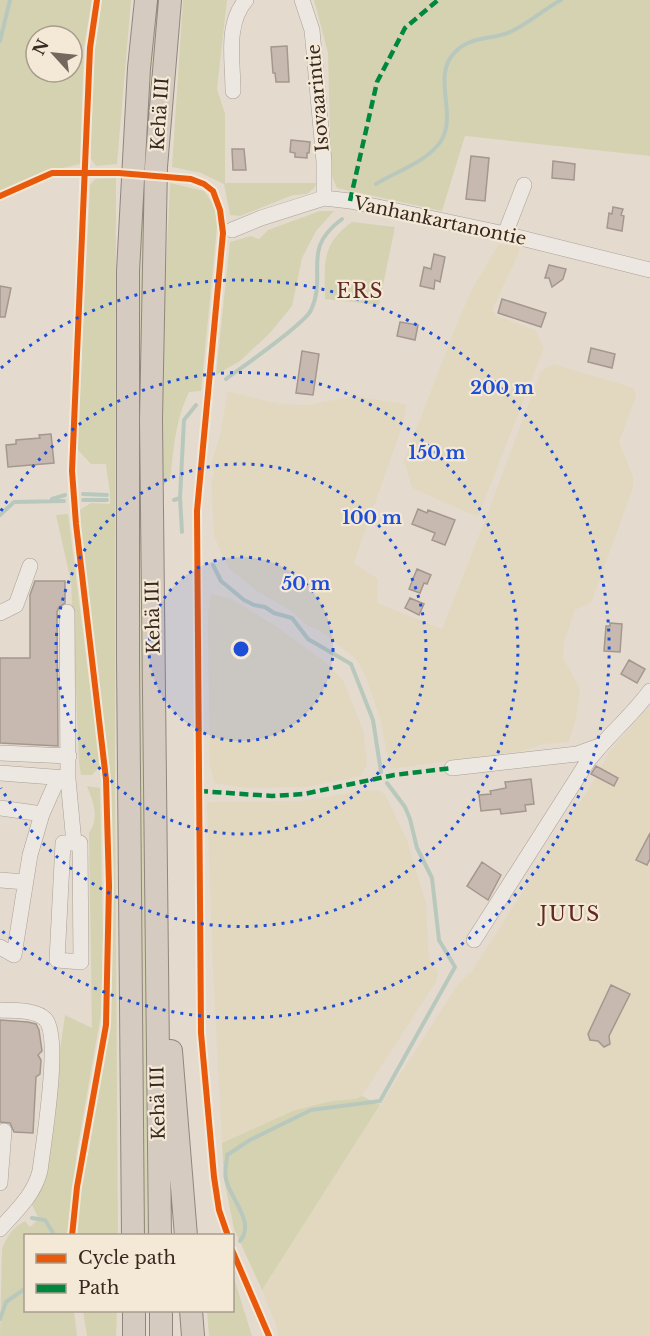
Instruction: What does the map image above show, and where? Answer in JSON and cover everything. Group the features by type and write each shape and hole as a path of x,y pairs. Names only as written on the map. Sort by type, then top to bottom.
{"highway":[{"name":"Kehä III","path":"133,1234 128,659 128,283 139,68 146,0"},
{"name":"Kehä III","path":"160,1234 151,420 156,167 170,0"},
{"path":"156,940 170,1030 186,1234"},
{"path":"134,1312 134,1336"},
{"path":"161,1312 161,1336"},
{"path":"191,1312 194,1336"}],"street":[{"path":"233,91 232,25 239,8 246,0"},
{"name":"Isovaarintie","path":"302,0 312,30 324,162 324,198"},
{"path":"505,234 524,185"},
{"name":"Vanhankartanontie","path":"232,230 261,218 324,198 350,201 505,234 650,270"},
{"path":"0,613 16,605 30,566"},
{"path":"0,947 14,955 30,855 42,814 69,756 67,612"},
{"path":"474,940 599,746 629,717 650,691"},
{"path":"452,768 577,754 599,746"},
{"path":"0,753 69,756"},
{"path":"44,755 57,778 74,843"},
{"path":"0,773 57,778"},
{"path":"0,808 42,814"},
{"path":"63,843 74,843 80,843 81,962 57,960 63,843"},
{"path":"0,880 26,882"},
{"path":"0,1010 35,1013 44,1017 49,1023 53,1053 37,1182 32,1193 0,1229"},
{"path":"0,1183 4,1131"}],"shaded area":[{"path":"0,0 92,0 84,47 84,24 24,24 24,84 83,84 80,164 50,171 0,191"},
{"path":"102,0 131,0 117,164 96,166 91,159 92,72"},
{"path":"155,0 159,0 150,1234 144,1234 136,421 140,217"},
{"path":"183,0 227,0 217,89 225,114 225,183 317,183 307,194 293,195 240,216 230,215 224,184 201,173 172,167"},
{"path":"314,0 650,0 650,156 465,136 442,211 337,188 331,174 328,53"},
{"path":"116,178 115,786 118,1234 77,1234 80,1193 111,1013 110,770 78,511 91,503 110,504 106,464 91,464 77,449 90,185 95,179"},
{"path":"170,183 204,191 215,207 217,227 201,391 189,392 184,403 176,435 170,480 163,485 163,333"},
{"path":"320,211 334,211 316,231 302,258 292,306 270,333 240,361 216,375 230,242 251,236 259,239 268,230"},
{"path":"352,222 395,227 379,305 325,299 325,265 329,247 342,230"},
{"path":"499,244 520,247 492,310 497,316 535,330 544,348 478,517 412,488 404,461 472,289"},
{"path":"554,364 634,388 636,397 619,442 633,476 633,488 591,603 575,610 564,642 563,658 580,688 576,718 569,742 543,744 522,751 391,769 381,721 365,675 356,659 319,630 308,626 293,612 257,591 230,569 222,555 214,536 211,484 214,472 211,465 220,434 228,391 280,404 308,405 354,396 406,404 404,421 354,563 378,579 377,603 442,629 541,371"},
{"path":"68,514 100,766 92,775 81,775 79,762 71,582 56,515"},
{"path":"211,594 232,599 280,629 325,662 343,680 364,732 367,765 361,776 308,787 247,788 214,783 210,766 208,616"},
{"path":"650,705 650,1336 278,1336 262,1290 458,984 472,971 597,775 609,752"},
{"path":"87,786 100,788 103,937 101,1014 77,1151 67,1234 24,1234 24,1312 74,1312 77,1336 0,1336 2,1249 8,1236 17,1226 25,1221 30,1227 39,1219 30,1201 40,1191 65,1015 92,1028 89,833 95,815"},
{"path":"367,790 385,794 407,840 426,903 429,958 438,972 436,982 362,1096 295,1110 222,1143 207,802 302,801"},
{"path":"362,1096 380,1105 262,1290 234,1229 224,1179 222,1143 295,1110"},
{"path":"234,1278 252,1336 209,1336 207,1312 234,1312"},
{"path":"83,1312 117,1312 116,1336 87,1336"}],"building":[{"path":"287,46 289,82 276,82 271,47"},
{"path":"291,140 310,142 307,158 295,157 295,153 290,152"},
{"path":"232,149 244,149 246,170 233,170"},
{"path":"471,156 489,158 485,201 466,199"},
{"path":"553,161 575,164 574,180 552,178"},
{"path":"613,207 623,209 622,231 607,228 609,213 612,214"},
{"path":"434,254 445,257 440,282 435,280 434,289 420,286 424,267 431,269"},
{"path":"549,265 566,269 563,279 552,287 549,278 545,278"},
{"path":"0,286 11,288 5,317 0,317"},
{"path":"502,299 546,313 541,327 498,313"},
{"path":"400,322 418,325 415,340 397,336"},
{"path":"591,348 615,354 612,368 588,362"},
{"path":"302,351 319,354 313,395 296,393"},
{"path":"51,434 54,463 8,467 6,445 16,444 16,440 40,438 39,435"},
{"path":"418,509 427,513 428,510 455,520 445,545 432,540 435,533 412,524"},
{"path":"417,569 431,575 427,584 424,583 420,593 409,589"},
{"path":"35,581 65,581 65,603 59,607 57,612 58,746 0,743 0,658 30,658 30,595"},
{"path":"410,598 424,604 419,615 405,608"},
{"path":"610,623 622,624 620,652 604,651 606,626 610,626"},
{"path":"629,660 645,669 637,683 621,674"},
{"path":"596,766 618,778 614,786 591,774"},
{"path":"531,779 534,804 525,805 526,811 501,814 500,809 481,811 479,795 491,794 490,791 506,788 505,782"},
{"name":"JUUS","path":"650,833 650,859 647,865 636,860"},
{"path":"482,862 501,875 488,900 467,886"},
{"path":"611,985 630,994 609,1036 610,1044 604,1047 598,1041 590,1040 588,1034"},
{"path":"0,1020 36,1024 39,1030 42,1051 38,1055 41,1060 40,1074 36,1077 33,1133 14,1132 10,1123 0,1122"}],"waterway":[{"path":"0,41 10,0"},
{"path":"376,184 428,155 441,141 447,119 445,72 455,52 467,43 510,32 561,0"},
{"path":"226,379 286,335 307,316 315,297 318,252 329,230 342,219"},
{"path":"174,500 180,498 184,420 196,405"},
{"path":"83,494 107,495"},
{"path":"52,499 65,495"},
{"path":"180,498 182,532"},
{"path":"83,500 107,500"},
{"path":"0,515 14,502 64,501"},
{"path":"213,565 221,581 244,600 292,618 308,639 351,664 373,720 381,772"},
{"path":"240,1241 244,1234 244,1218 228,1187 225,1170 227,1155 250,1140 311,1110 380,1101 455,967 439,940 432,878 417,848 405,807 387,783"},
{"path":"32,1218 45,1220 54,1234"},
{"path":"0,1319 6,1302 24,1289"}],"marked path":[{"path":"350,201 377,82 405,28 438,0"},
{"path":"199,791 272,796 304,794 394,775 452,768"}],"cycle path":[{"path":"72,1234 77,1187 106,1025 109,886 106,779 76,524 72,471 90,48 97,0"},
{"path":"0,196 52,173 119,173 191,179 204,184 213,191 220,210 223,233 197,511 201,1033 214,1177 219,1210 227,1234"},
{"path":"234,1255 269,1336"}],"district":[{"name":"ERS","path":"360,291"},
{"name":"JUUS","path":"570,914"}]}
